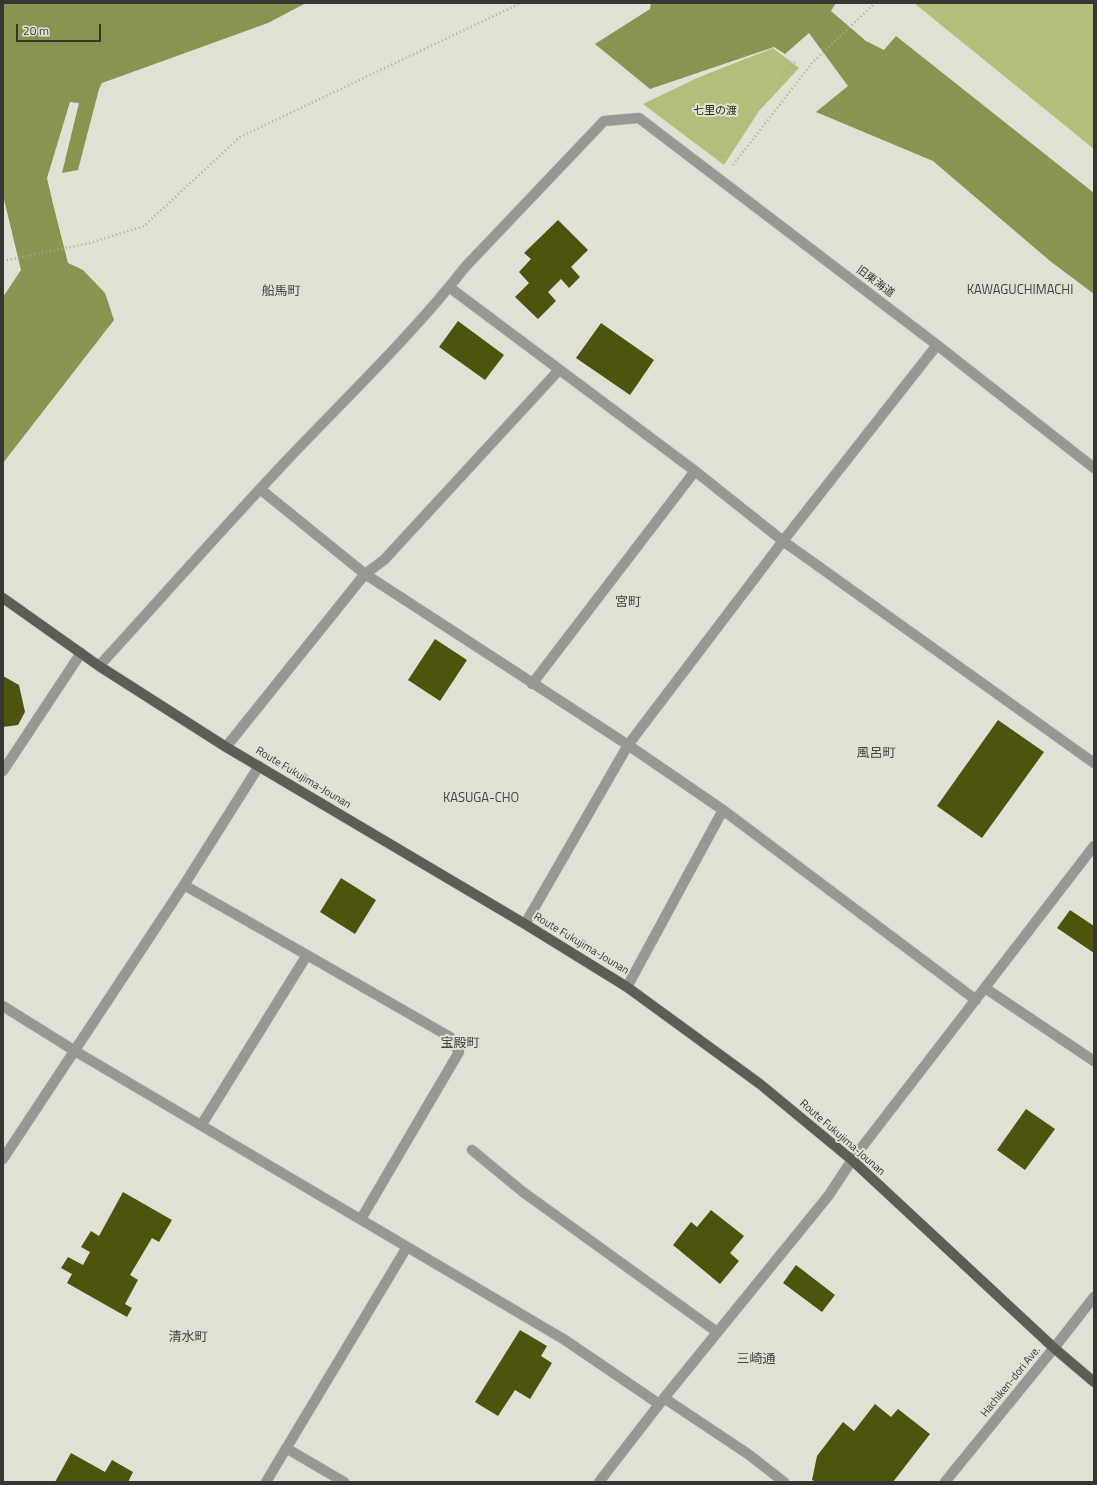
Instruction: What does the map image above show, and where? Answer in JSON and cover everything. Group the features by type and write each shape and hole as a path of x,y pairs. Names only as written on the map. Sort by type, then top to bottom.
{"main road":[{"name":"Route Fukujima-Jounan","path":"3,598 99,666 226,747 526,924 628,987 760,1084 852,1160 1054,1348 1094,1382"}],"street":[{"name":"旧東海道","path":"449,287 466,266 604,121 639,118 1094,468"},
{"path":"99,666 260,489 413,328 449,287 695,471 783,541 1094,763"},
{"path":"526,924 628,745 783,541 936,345"},
{"path":"226,747 365,574 384,560 559,370"},
{"path":"532,684 695,471"},
{"path":"260,489 365,574 628,745 723,810 976,1000"},
{"path":"3,771 81,653"},
{"path":"3,1159 184,885 259,766"},
{"path":"628,987 723,810"},
{"path":"599,1482 717,1332 829,1195 852,1160 1094,846"},
{"path":"184,885 450,1036 459,1052 361,1219"},
{"path":"202,1124 307,955"},
{"path":"985,988 1094,1060"},
{"path":"3,1006 75,1051 202,1124 565,1340 748,1454 784,1482"},
{"path":"472,1150 523,1192 717,1332"},
{"path":"266,1482 407,1247"},
{"name":"Hachiken-dori Ave.","path":"945,1482 1094,1297"},
{"path":"286,1448 344,1482"}],"path":[{"path":"3,261 90,243 144,226 240,137 521,3"},
{"path":"721,180 812,63 875,3"},
{"path":"744,55 749,69"},
{"path":"780,78 795,62"}],"green space":[{"path":"914,3 1094,3 1094,149"},
{"name":"七里の渡","path":"773,48 799,68 759,111 724,165 643,104 697,78"}],"shaded area":[{"path":"3,3 306,3 268,23 102,83 99,89 78,170 62,173 79,103 70,102 47,178 68,263 83,270 105,293 114,320 3,463 3,297 21,270 3,195"},
{"path":"651,3 836,3 831,11 866,41 884,50 896,36 1094,193 1094,294 1050,261 933,161 816,112 848,86 809,33 785,54 774,47 650,89 595,44 650,9"}],"building":[{"path":"558,220 588,250 571,267 580,277 569,288 561,279 548,292 556,301 538,319 515,297 529,283 519,272 531,259 524,253"},
{"path":"458,321 504,355 485,380 439,347"},
{"path":"601,323 654,360 630,395 576,358"},
{"path":"435,639 467,660 440,701 408,680"},
{"path":"3,676 19,685 25,712 18,725 3,727"},
{"path":"998,720 1044,752 982,838 937,806"},
{"path":"341,878 376,900 355,934 320,912"},
{"path":"1070,910 1094,926 1094,953 1057,928"},
{"path":"1026,1109 1055,1129 1025,1170 997,1150"},
{"path":"123,1192 172,1220 159,1242 152,1238 130,1275 138,1280 125,1304 132,1308 127,1317 67,1283 72,1274 61,1268 68,1257 83,1265 90,1252 81,1247 91,1231 99,1236"},
{"path":"711,1210 744,1236 730,1253 739,1261 720,1284 673,1245 691,1222 697,1227"},
{"path":"796,1265 835,1295 822,1312 783,1283"},
{"path":"520,1330 547,1346 541,1356 552,1363 530,1399 515,1390 498,1416 475,1402"},
{"path":"875,1404 891,1417 898,1409 930,1434 893,1482 816,1482 812,1480 817,1456 843,1422 854,1431"},
{"path":"71,1453 105,1472 112,1460 133,1472 128,1482 55,1482"}],"district":[{"name":"KAWAGUCHIMACHI","path":"1020,291"},
{"name":"船馬町","path":"281,292"},
{"name":"宮町","path":"628,603"},
{"name":"風呂町","path":"876,754"},
{"name":"KASUGA-CHO","path":"481,799"},
{"name":"宝殿町","path":"460,1044"},
{"name":"清水町","path":"188,1338"},
{"name":"三崎通","path":"756,1360"}]}
